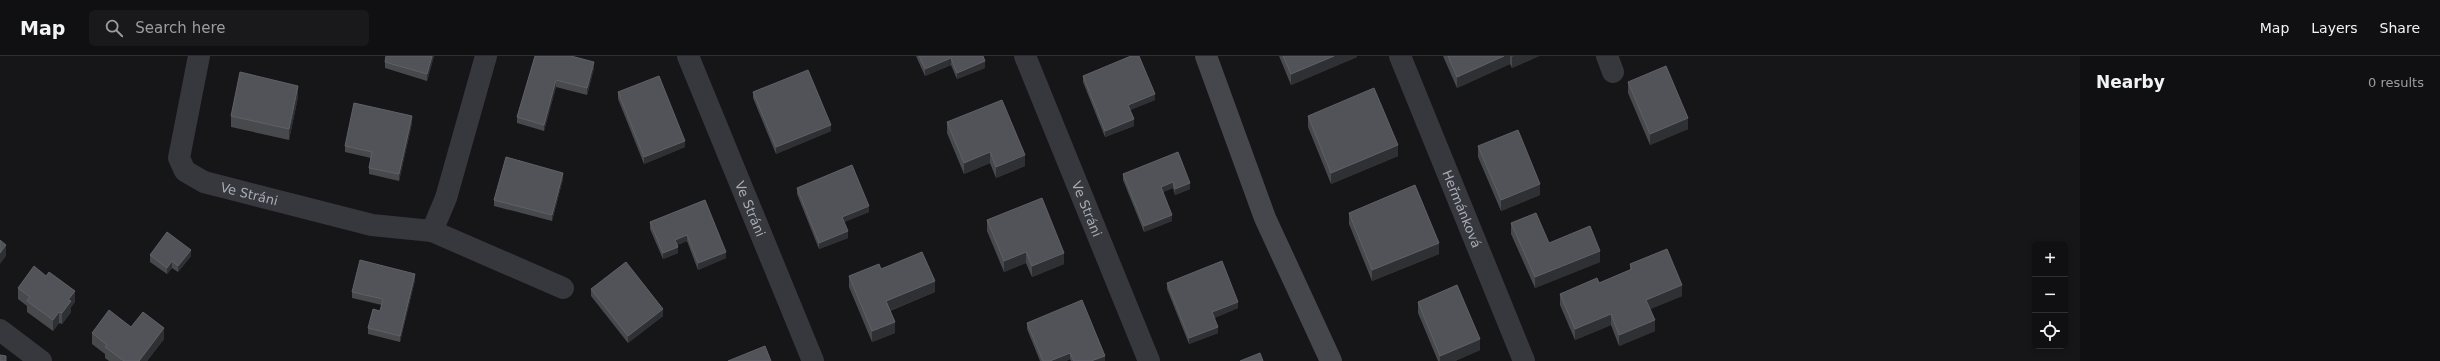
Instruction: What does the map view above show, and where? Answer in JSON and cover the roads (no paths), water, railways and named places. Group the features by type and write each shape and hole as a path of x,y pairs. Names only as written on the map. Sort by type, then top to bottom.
{"street":[{"name":"Ve Stráni","path":"199,56 179,158 185,171 204,182 372,225 432,231 564,288"},
{"path":"432,231 446,198 486,56"},
{"name":"Ve Stráni","path":"688,56 812,361"},
{"name":"Ve Stráni","path":"1025,56 1149,361"},
{"path":"1206,56 1265,218 1331,361"},
{"name":"Heřmánková","path":"1400,56 1524,361"},
{"path":"0,330 41,361"}]}
